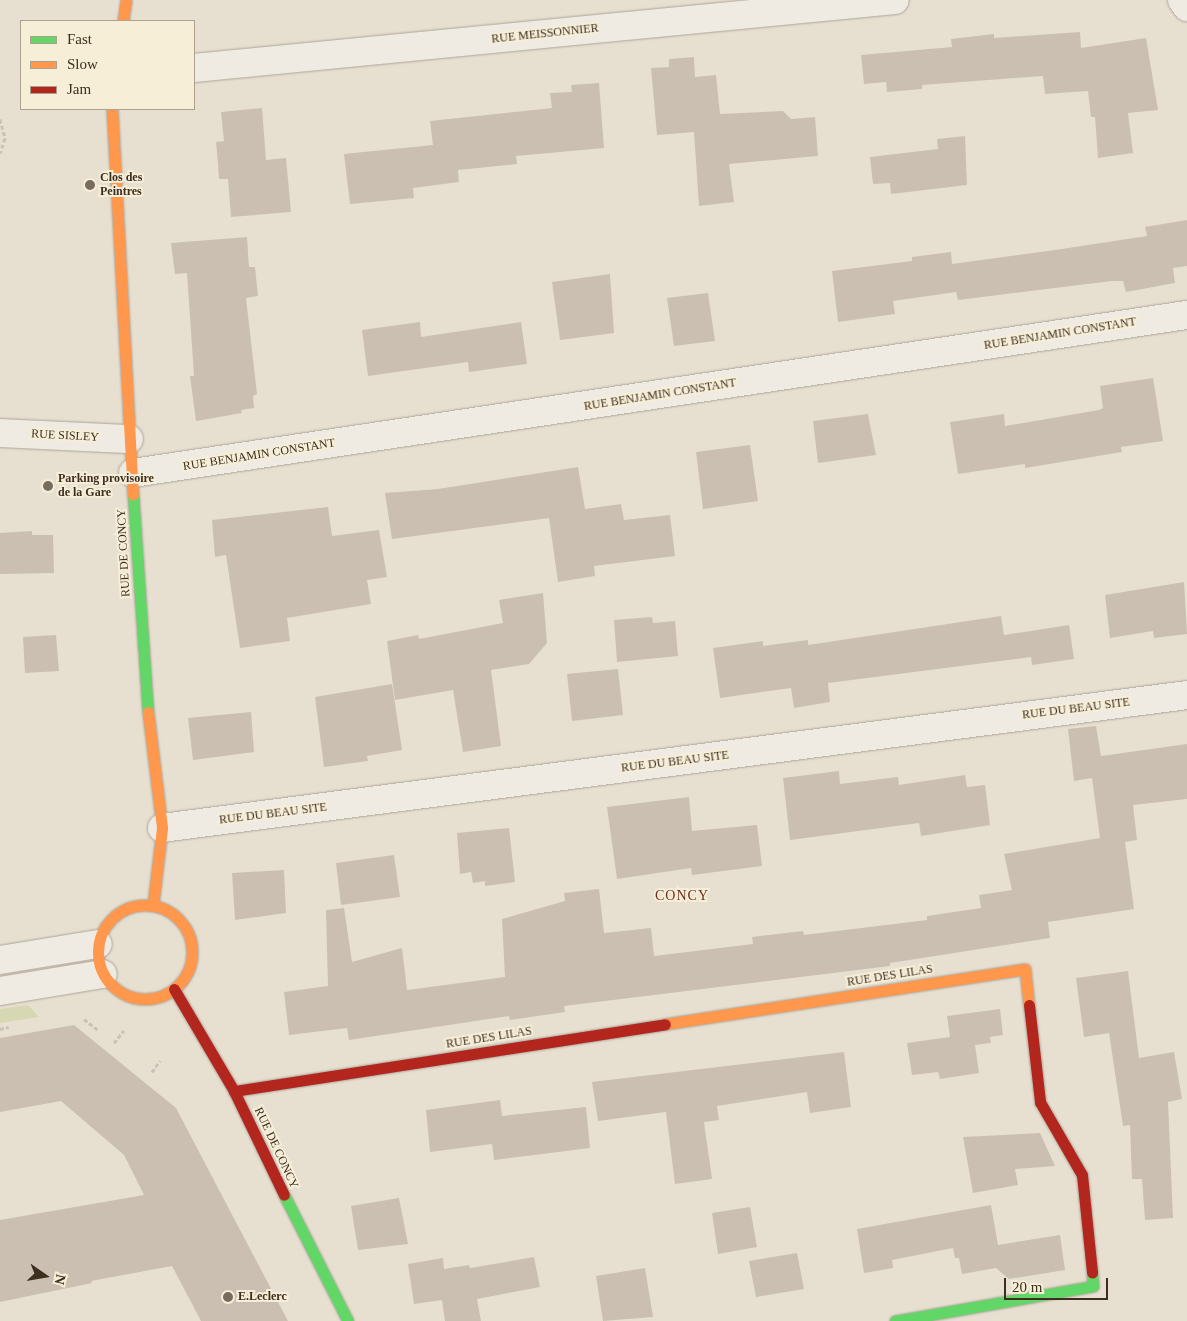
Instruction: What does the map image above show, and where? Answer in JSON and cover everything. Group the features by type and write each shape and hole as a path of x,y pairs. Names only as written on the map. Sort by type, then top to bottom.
{"street":[{"path":"123,20 126,0"},
{"name":"RUE MEISSONNIER","path":"195,68 895,0"},
{"path":"1182,0 1187,7"},
{"name":"RUE DE CONCY","path":"112,110 110,132 146,688 162,828 153,905"},
{"name":"RUE BENJAMIN CONSTANT","path":"133,473 1187,315"},
{"name":"RUE SISLEY","path":"0,433 129,439"},
{"name":"RUE DU BEAU SITE","path":"162,828 1187,695"},
{"path":"153,905 179,919 192,945 191,961 185,977 174,989 159,996 143,999 127,995 113,987 103,974 98,944 112,918 124,909 153,905"},
{"path":"0,960 98,944"},
{"name":"RUE DES LILAS","path":"234,1091 1025,969 1040,1102 1082,1174 1093,1286 895,1321"},
{"path":"0,991 103,974"},
{"name":"RUE DE CONCY","path":"174,989 234,1091 326,1283 348,1321"}],"path":[{"path":"0,119 4,138 0,153"},
{"path":"84,1019 98,1030"},
{"path":"0,1029 9,1027"},
{"path":"114,1042 124,1030"},
{"path":"152,1072 160,1060"}],"green space":[{"path":"28,1005 39,1017 0,1023 0,1009"}],"building":[{"path":"1080,32 1081,48 1146,38 1158,110 1128,113 1133,153 1098,158 1095,117 1091,117 1088,91 1045,94 1043,76 922,85 922,89 887,92 886,82 864,84 861,55 952,47 951,39 994,34 994,38"},
{"path":"694,57 695,77 716,75 720,114 783,111 791,119 815,117 818,156 729,164 734,202 699,206 694,132 657,135 651,68 669,67 669,59"},
{"path":"599,83 604,148 516,156 517,164 458,170 459,182 413,188 414,198 350,204 344,154 433,145 430,121 552,108 550,93 572,92 571,85"},
{"path":"262,108 266,160 286,158 291,212 231,217 228,179 219,179 216,142 224,141 221,112"},
{"path":"965,136 967,185 891,194 890,183 873,184 870,157 938,149 937,139"},
{"path":"1187,220 1187,266 1173,268 1175,283 1126,292 1123,281 1112,281 958,300 956,292 893,301 895,314 838,322 832,271 912,261 912,257 951,252 952,264 1055,250 1147,236 1145,227"},
{"path":"247,237 249,267 255,267 258,296 246,298 257,394 253,396 254,408 241,410 242,413 196,421 190,376 194,376 187,273 175,274 171,243"},
{"path":"610,274 614,333 560,340 552,282"},
{"path":"708,293 715,341 674,346 667,298"},
{"path":"420,322 421,337 521,322 527,364 469,372 468,362 368,376 362,330"},
{"path":"1153,378 1163,441 1121,447 1122,452 1025,468 1025,464 958,474 950,422 1004,414 1005,426 1099,410 1103,408 1100,386"},
{"path":"868,414 876,455 818,463 813,421"},
{"path":"750,445 758,501 703,509 696,452"},
{"path":"578,467 585,509 621,504 624,520 670,515 675,556 594,566 595,576 558,582 549,518 392,539 385,493 438,489"},
{"path":"328,507 332,536 379,530 387,577 367,580 371,604 287,618 290,641 240,648 226,555 215,557 212,520"},
{"path":"32,531 32,535 53,535 54,573 0,574 0,533"},
{"path":"1184,582 1187,634 1154,638 1153,631 1110,638 1105,595"},
{"path":"543,593 547,643 529,664 491,670 501,746 463,752 453,690 395,700 387,641 418,635 419,639 503,623 499,600"},
{"path":"1001,616 1004,635 1069,625 1074,659 1032,665 1031,657 828,683 830,702 794,708 791,688 720,698 713,648 763,641 763,646 808,640 808,645"},
{"path":"652,617 653,623 675,621 678,656 617,662 614,620"},
{"path":"56,635 59,671 25,673 23,637"},
{"path":"618,669 623,715 572,721 567,674"},
{"path":"392,684 402,750 367,756 368,761 324,767 315,697"},
{"path":"251,712 254,752 193,760 188,718"},
{"path":"1096,726 1101,756 1187,744 1187,799 1133,805 1137,840 1125,842 1134,909 1048,922 1050,938 890,963 890,966 564,1006 565,1012 510,1020 509,1016 349,1040 347,1028 289,1035 284,992 328,986 326,910 344,908 352,962 402,948 407,990 505,977 502,919 565,901 564,893 599,889 604,933 651,928 654,956 753,944 752,937 803,931 804,935 927,920 927,916 981,908 979,895 1012,890 1004,854 1100,838 1092,778 1074,781 1068,729"},
{"path":"839,771 840,784 898,777 899,785 965,775 967,787 985,785 990,825 921,836 919,823 790,840 783,778"},
{"path":"689,797 692,831 757,825 762,866 692,875 691,868 617,879 607,807"},
{"path":"509,828 515,882 485,886 485,881 473,883 471,872 460,874 457,833"},
{"path":"394,855 400,897 341,905 336,863"},
{"path":"284,870 286,913 235,920 232,873"},
{"path":"1128,971 1139,1058 1174,1052 1182,1099 1168,1102 1173,1218 1145,1220 1142,1179 1132,1179 1130,1125 1123,1126 1109,1033 1084,1037 1076,978"},
{"path":"1000,1009 1003,1035 990,1037 991,1043 975,1045 979,1073 940,1079 938,1072 912,1075 907,1043 950,1037 947,1016"},
{"path":"74,1025 176,1108 288,1321 201,1321 172,1266 91,1281 92,1283 0,1302 0,1220 144,1195 124,1155 61,1101 0,1112 0,1038"},
{"path":"844,1052 851,1107 810,1113 807,1092 717,1106 719,1120 704,1122 712,1179 675,1184 666,1112 598,1121 592,1082"},
{"path":"500,1100 502,1116 586,1107 590,1148 494,1160 492,1144 430,1152 426,1110"},
{"path":"1040,1133 1055,1166 1015,1169 1018,1185 973,1193 963,1137"},
{"path":"399,1198 408,1244 358,1250 351,1206"},
{"path":"991,1205 998,1245 1060,1235 1065,1270 1009,1279 996,1268 962,1274 959,1258 955,1258 953,1248 892,1260 893,1268 864,1273 857,1229"},
{"path":"750,1207 757,1247 718,1254 712,1213"},
{"path":"797,1253 804,1289 756,1297 749,1261"},
{"path":"534,1257 540,1287 477,1299 481,1321 445,1321 442,1300 414,1304 408,1264 443,1258 444,1269 469,1265 470,1268"},
{"path":"645,1268 653,1317 603,1321 596,1276"}],"traffic: fast":[{"path":"133,494 148,712"},
{"path":"284,1195 348,1321"},
{"path":"895,1321 1093,1286 1092,1272"}],"traffic: slow":[{"path":"123,20 126,0"},
{"path":"112,110 133,494"},
{"path":"148,712 162,828 153,905"},
{"path":"145,905 163,909 178,919 188,934 192,952 188,970 178,985 163,995 145,999 127,995 112,985 102,970 98,952 102,934 112,919 127,909 145,905"},
{"path":"665,1024 1025,969 1029,1005"}],"traffic: jam":[{"path":"174,989 234,1091 284,1195"},
{"path":"1029,1005 1040,1102 1082,1175 1092,1272"},
{"path":"234,1091 665,1024"}],"place":[{"name":"Clos des Peintres","path":"90,185"},
{"name":"Parking provisoire de la Gare","path":"48,486"},
{"name":"E.Leclerc","path":"228,1297"}],"district":[{"name":"CONCY","path":"682,896"}]}
